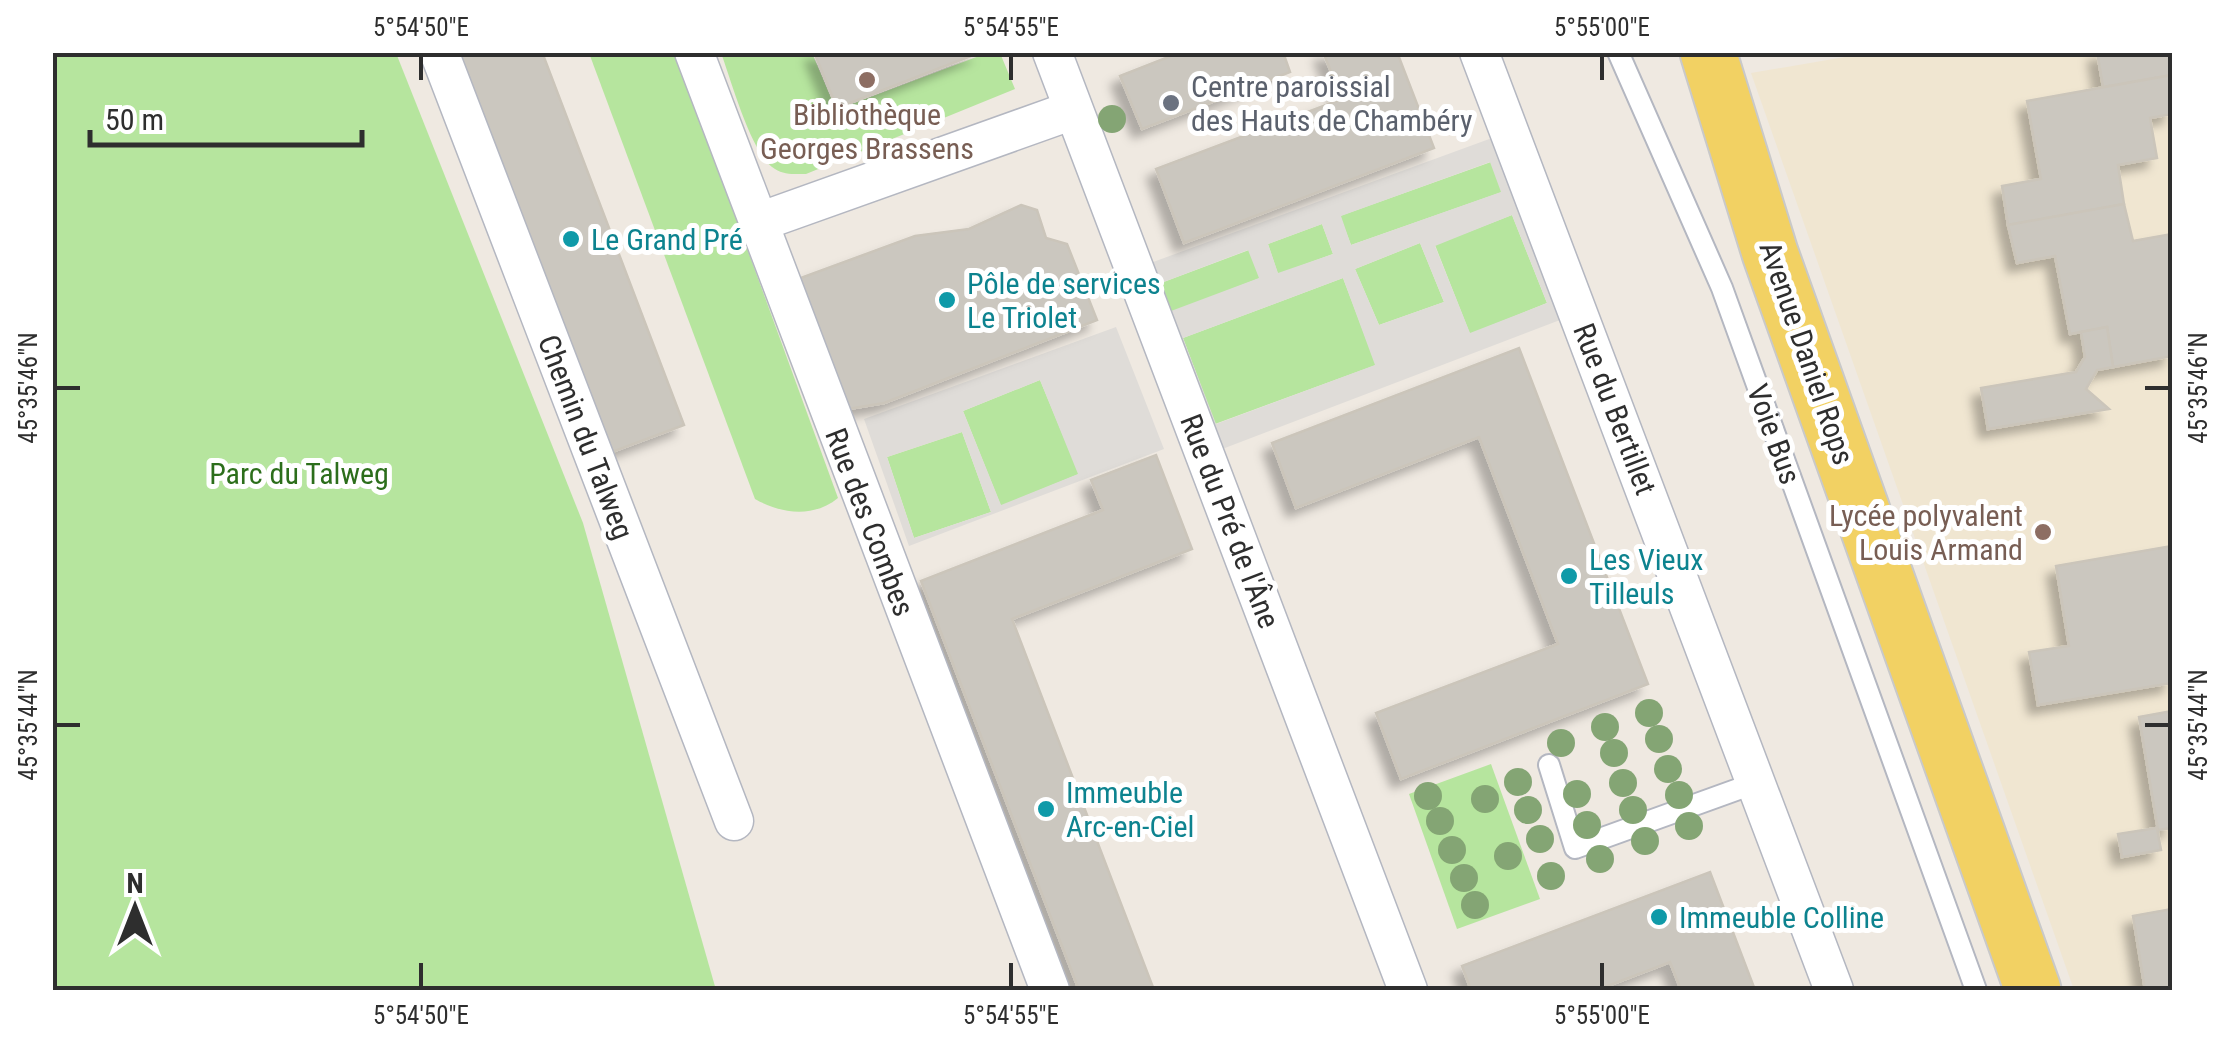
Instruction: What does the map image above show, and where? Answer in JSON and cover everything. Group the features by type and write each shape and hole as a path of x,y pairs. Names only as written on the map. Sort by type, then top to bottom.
{"main road":[{"path":"1668,52 1770,253"},
{"name":"Avenue Daniel Rops","path":"1708,52 1770,253 2033,990"}],"street":[{"name":"Chemin du Talweg","path":"438,52 734,821"},
{"name":"Rue des Combes","path":"694,52 846,461 1050,990"},
{"name":"Rue du Pré de l'Âne","path":"1052,52 1408,990"},
{"name":"Rue du Bertillet","path":"1479,52 1834,990"},
{"path":"759,222 1074,110"}],"lane":[{"name":"Voie Bus","path":"1618,52 1722,288 1976,990"},
{"path":"1548,766 1575,848 1758,782"}],"shaded area":[{"name":"Lycée polyvalent Louis Armand","path":"1868,53 2172,53 2172,990 2074,990 1751,73"},
{"path":"1492,138 1560,320 1217,451 1145,265","holes":["1490,162 1501,192 1351,245 1341,216","1512,215 1547,303 1470,333 1435,246","1322,224 1333,254 1278,273 1268,244","1420,243 1444,302 1379,325 1355,269","1248,250 1259,278 1171,311 1161,283","1343,278 1375,365 1216,424 1183,338"]},
{"path":"1116,327 1164,449 909,546 864,419","holes":["1040,380 1078,474 1001,505 963,411","962,432 991,512 914,538 887,457"]}],"green space":[{"name":"Parc du Talweg","path":"52,53 396,53 583,523 716,990 53,990"},
{"path":"589,53 676,53 838,498 829,504 797,512 755,499"},
{"path":"721,53 812,53 836,110 987,53 1000,53 1015,89 806,174 790,174 775,169 758,149"},
{"path":"1491,162 1502,192 1351,245 1340,216"},
{"path":"1512,215 1547,303 1470,334 1435,245"},
{"path":"1322,224 1333,254 1278,274 1268,244"},
{"path":"1420,243 1444,302 1379,325 1355,269"},
{"path":"1249,250 1260,278 1172,312 1161,283"},
{"path":"1343,278 1376,365 1215,424 1183,338"},
{"path":"1040,380 1079,474 1001,506 963,411"},
{"path":"962,432 991,512 914,538 887,457"},
{"path":"1491,764 1540,899 1457,929 1409,794"}],"building":[{"name":"Le Grand Pré","path":"458,52 542,52 684,425 612,452"},
{"name":"Bibliothèque Georges Brassens","path":"814,52 981,52 837,108"},
{"name":"Centre paroissial des Hauts de Chambéry","path":"1181,52 1283,52 1290,72 1142,129 1120,76"},
{"path":"1323,52 1397,52 1434,148 1184,243 1156,169 1342,99"},
{"path":"2097,52 2172,52 2172,75 2103,87"},
{"path":"2172,75 2172,114 2150,118 2157,158 2118,165 2124,204 2008,225 2002,186 2041,179 2027,101"},
{"path":"2124,204 2133,241 2172,234 2172,356 2113,367 2107,327 2070,334 2055,256 2017,263 2008,225"},
{"name":"Pôle de services Le Triolet","path":"1021,205 1037,210 1046,238 1067,244 1097,320 884,403 848,409 798,279 915,236 969,229"},
{"path":"2107,327 2113,367 2097,370 2086,389 2109,409 1988,429 1981,388 2076,372 2085,357 2081,332"},
{"name":"Les Vieux Tilleuls","path":"1519,348 1648,684 1401,779 1376,713 1558,644 1479,437 1296,508 1272,443"},
{"name":"Immeuble Arc-en-Ciel","path":"1156,455 1192,549 1012,619 1154,990 1079,990 921,581 1103,510 1091,480"},
{"path":"2172,546 2172,683 2038,705 2029,652 2069,646 2056,566"},
{"path":"2172,711 2172,828 2158,830 2139,717"},
{"path":"2157,828 2161,850 2122,857 2118,834"},
{"name":"Immeuble Colline","path":"1710,872 1755,990 1681,990 1670,962 1597,990 1471,990 1462,966"},
{"path":"2172,909 2172,989 2145,990 2133,916"}],"place":[{"name":"Bibliothèque Georges Brassens","path":"867,80"},
{"name":"Centre paroissial des Hauts de Chambéry","path":"1171,103"},
{"name":"Le Grand Pré","path":"571,239"},
{"name":"Pôle de services Le Triolet","path":"947,300"},
{"name":"Lycée polyvalent Louis Armand","path":"2043,532"},
{"name":"Les Vieux Tilleuls","path":"1569,576"},
{"name":"Immeuble Arc-en-Ciel","path":"1046,809"},
{"name":"Immeuble Colline","path":"1659,917"}]}
